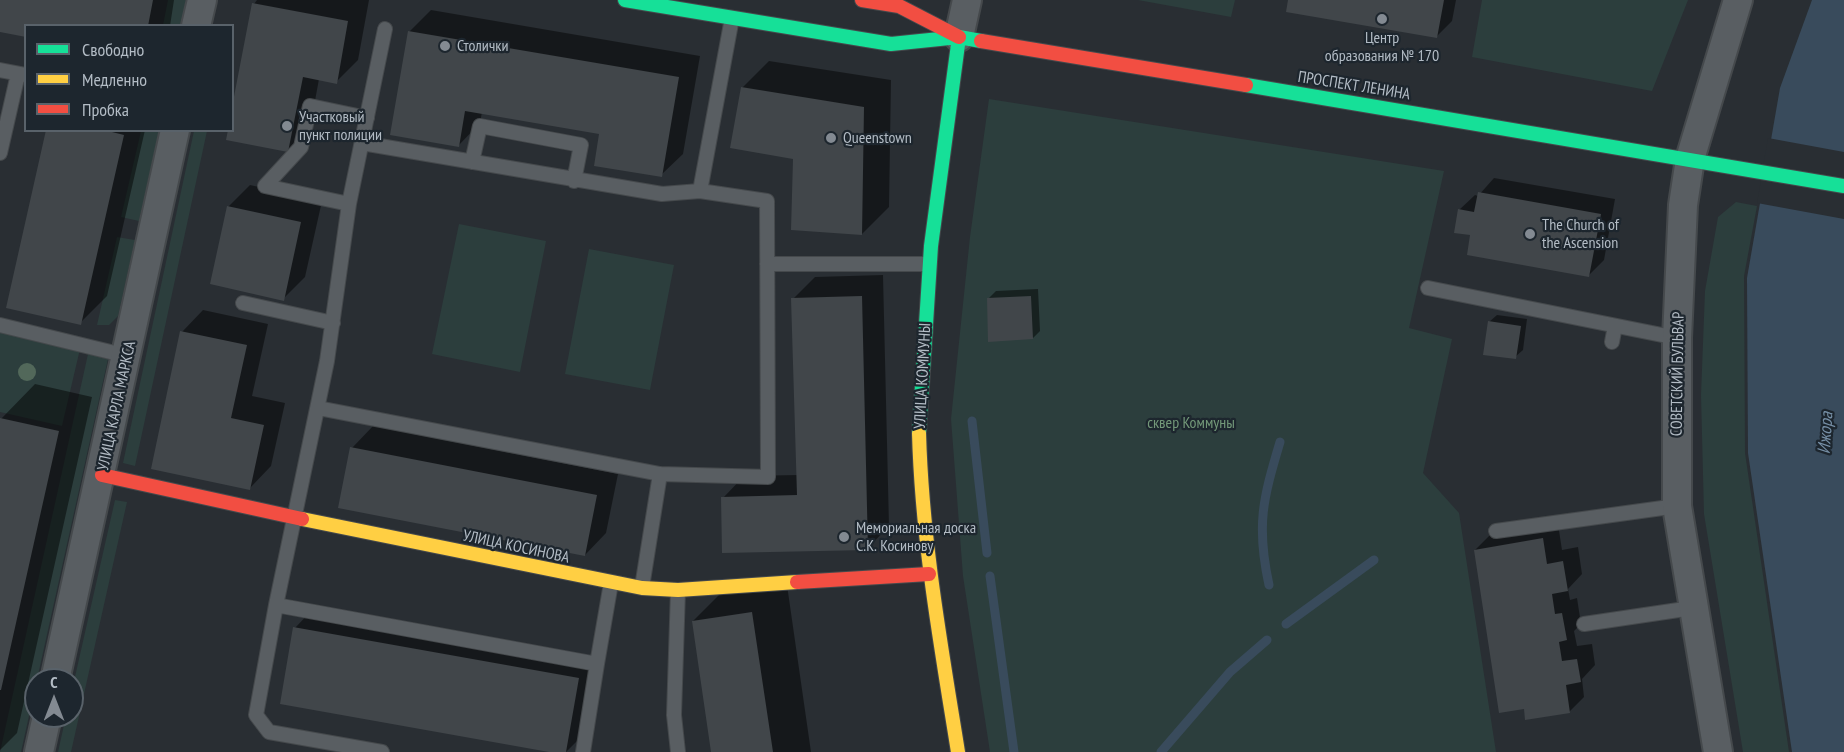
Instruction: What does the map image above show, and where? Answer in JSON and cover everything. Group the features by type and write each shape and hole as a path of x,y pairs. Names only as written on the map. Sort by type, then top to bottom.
{"street":[{"path":"196,24 202,0"},
{"name":"ПРОСПЕКТ ЛЕНИНА","path":"625,0 891,44 959,37 1844,186"},
{"name":"ПРОСПЕКТ ЛЕНИНА","path":"862,0 899,6 959,37"},
{"name":"УЛИЦА КОММУНЫ","path":"958,752 929,574 921,489 919,419 929,264 939,172 959,37 967,0"},
{"name":"СОВЕТСКИЙ БУЛЬВАР","path":"1718,752 1692,608 1677,506 1677,338 1683,205 1690,159 1738,0"},
{"name":"УЛИЦА КАРЛА МАРКСА","path":"59,668 175,132"},
{"name":"УЛИЦА КОСИНОВА","path":"102,475 296,518 642,588 678,590 728,585 929,574"},
{"path":"39,752 44,728"}],"lane":[{"path":"700,191 732,18"},
{"path":"382,752 269,732 256,715 276,605 318,408 333,323 349,204 385,29"},
{"path":"0,70 22,75 0,153"},
{"path":"349,204 265,186 301,147 310,105 367,118"},
{"path":"472,162 480,126 581,145 574,181"},
{"path":"318,408 660,474 768,477 767,201 700,191 662,194 574,181 362,142"},
{"path":"767,264 929,264"},
{"path":"1428,288 1677,338"},
{"path":"243,303 333,323"},
{"path":"0,325 127,356"},
{"path":"1612,342 1615,326"},
{"path":"642,588 660,474"},
{"path":"1496,531 1677,506"},
{"path":"583,752 611,583"},
{"path":"678,590 674,715 678,752"},
{"path":"276,605 597,664"},
{"path":"1584,624 1692,608"}],"green space":[{"path":"168,0 186,0 181,24 163,24"},
{"path":"1138,0 1235,0 1231,17"},
{"path":"1482,0 1688,0 1652,91 1472,57"},
{"name":"сквер Коммуны","path":"989,99 1444,171 1409,328 1452,339 1423,473 1459,513 1496,752 990,752 963,576 951,419 970,237"},
{"path":"141,132 159,132 139,221 121,217"},
{"path":"194,132 207,132 135,466 123,463"},
{"path":"1736,202 1757,206 1744,276 1745,453 1789,752 1743,752 1704,514 1701,395 1705,291 1718,217"},
{"path":"459,224 546,241 520,372 432,354"},
{"path":"117,237 135,240 118,316 109,325 97,325"},
{"path":"589,249 674,265 650,390 565,374"},
{"path":"0,331 80,349 62,426 0,412"},
{"path":"88,354 108,359 40,668 24,668 24,728 26,728 21,752 0,752"},
{"path":"115,500 127,502 84,694 84,668 77,668"},
{"path":"63,728 76,728 71,752 58,752"}],"water":[{"name":"Ижора","path":"1812,0 1844,0 1844,752 1792,752 1748,453 1747,278 1780,88"}],"pier":[{"path":"1768,138 1844,152 1844,219 1757,203"}],"building":[{"path":"0,0 153,0 148,24 24,24 24,37 0,32"},
{"name":"Центр образования № 170","path":"1288,0 1444,0 1437,38 1286,12"},
{"path":"252,3 348,21 337,84 303,77 288,152 226,140 228,132 234,132 234,97"},
{"path":"408,31 679,77 662,177 594,166 599,134 465,111 459,147 390,135"},
{"path":"741,87 864,107 862,235 791,230 793,159 730,148"},
{"path":"46,132 112,132 124,135 81,325 6,308"},
{"name":"The Church of the Ascension","path":"1478,192 1601,214 1589,277 1467,255 1470,235 1454,233 1458,209 1474,212"},
{"path":"227,206 301,222 284,301 210,284"},
{"path":"862,296 868,550 722,553 721,497 797,495 791,298"},
{"path":"1031,296 1033,339 988,342 987,298"},
{"path":"1488,321 1521,326 1516,359 1483,355"},
{"path":"180,331 247,345 231,418 264,425 250,490 151,469"},
{"path":"0,418 59,431 1,690 0,690"},
{"path":"350,447 597,495 585,556 338,508"},
{"path":"1543,538 1547,564 1563,561 1568,591 1552,594 1555,614 1562,613 1567,640 1559,642 1562,661 1577,659 1581,682 1566,685 1570,713 1525,720 1524,709 1499,713 1474,550"},
{"path":"752,612 773,752 711,752 692,621"},
{"path":"293,627 579,678 566,752 549,752 280,704"}],"waterway":[{"path":"972,421 987,553"},
{"path":"1269,585 1263,545 1263,512 1280,442"},
{"path":"1286,624 1374,560"},
{"path":"990,576 1014,752"},
{"path":"1161,752 1230,672 1267,640"}],"traffic: fast":[{"path":"625,0 891,44 959,37 981,41"},
{"path":"919,433 931,246 959,37"},
{"path":"1246,85 1844,186"}],"traffic: slow":[{"path":"919,433 928,553 958,752"},
{"path":"302,519 642,588 678,590 797,582"}],"traffic: jam":[{"path":"862,0 899,6 959,37"},
{"path":"981,41 1246,85"},
{"path":"102,475 302,519"},
{"path":"797,582 929,574"}],"place":[{"name":"Центр образования № 170","path":"1382,19"},
{"name":"Столички","path":"445,46"},
{"name":"Участковый пункт полиции","path":"287,126"},
{"name":"Queenstown","path":"831,138"},
{"name":"The Church of the Ascension","path":"1530,234"},
{"name":"Мемориальная доска С.К. Косинову","path":"844,537"}]}
